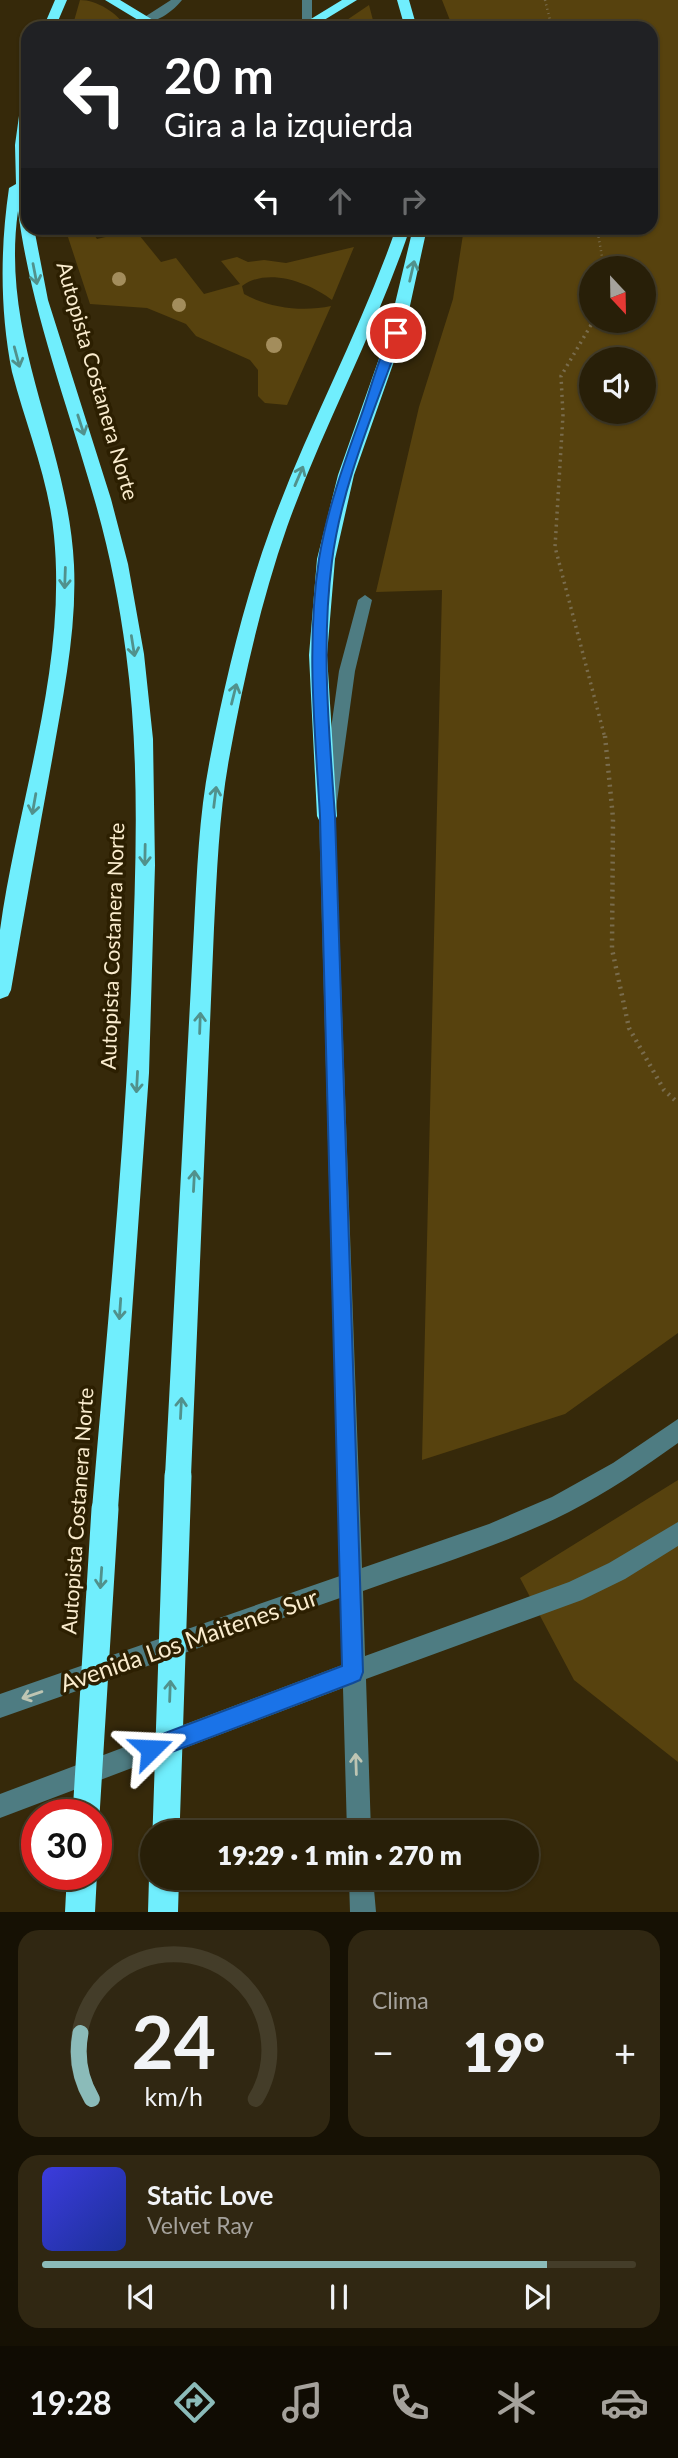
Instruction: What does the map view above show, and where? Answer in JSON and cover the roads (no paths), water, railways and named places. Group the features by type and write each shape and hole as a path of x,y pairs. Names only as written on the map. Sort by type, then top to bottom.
{"highway":[{"path":"52,21 61,0"},
{"path":"111,0 142,21"},
{"path":"314,21 351,0"},
{"path":"403,0 409,21"},
{"name":"Autopista Costanera Norte","path":"21,160 21,175"},
{"path":"0,990 50,715 65,566 52,486 6,308 5,265 9,222 20,169"},
{"name":"Autopista Costanera Norte","path":"30,235 37,285 105,503 119,564 138,675 143,724 146,840 142,991 87,1799"},
{"path":"166,1820 178,1476 204,928 209,843 219,760 252,618 278,530 403,235"},
{"path":"327,816 318,655 326,559 346,475 396,333 405,235"},
{"path":"80,1912 81,1890"},
{"path":"163,1912 164,1890"}],"street":[{"path":"151,21 177,0"},
{"path":"304,21 307,0"},
{"path":"359,1820 327,816 346,671 365,600"},
{"name":"Avenida Los Maitenes Sur","path":"0,1706 490,1535 560,1506 621,1471 678,1430"},
{"path":"0,1806 353,1672 574,1592 617,1571 678,1533"},
{"path":"362,1890 363,1912"}]}
